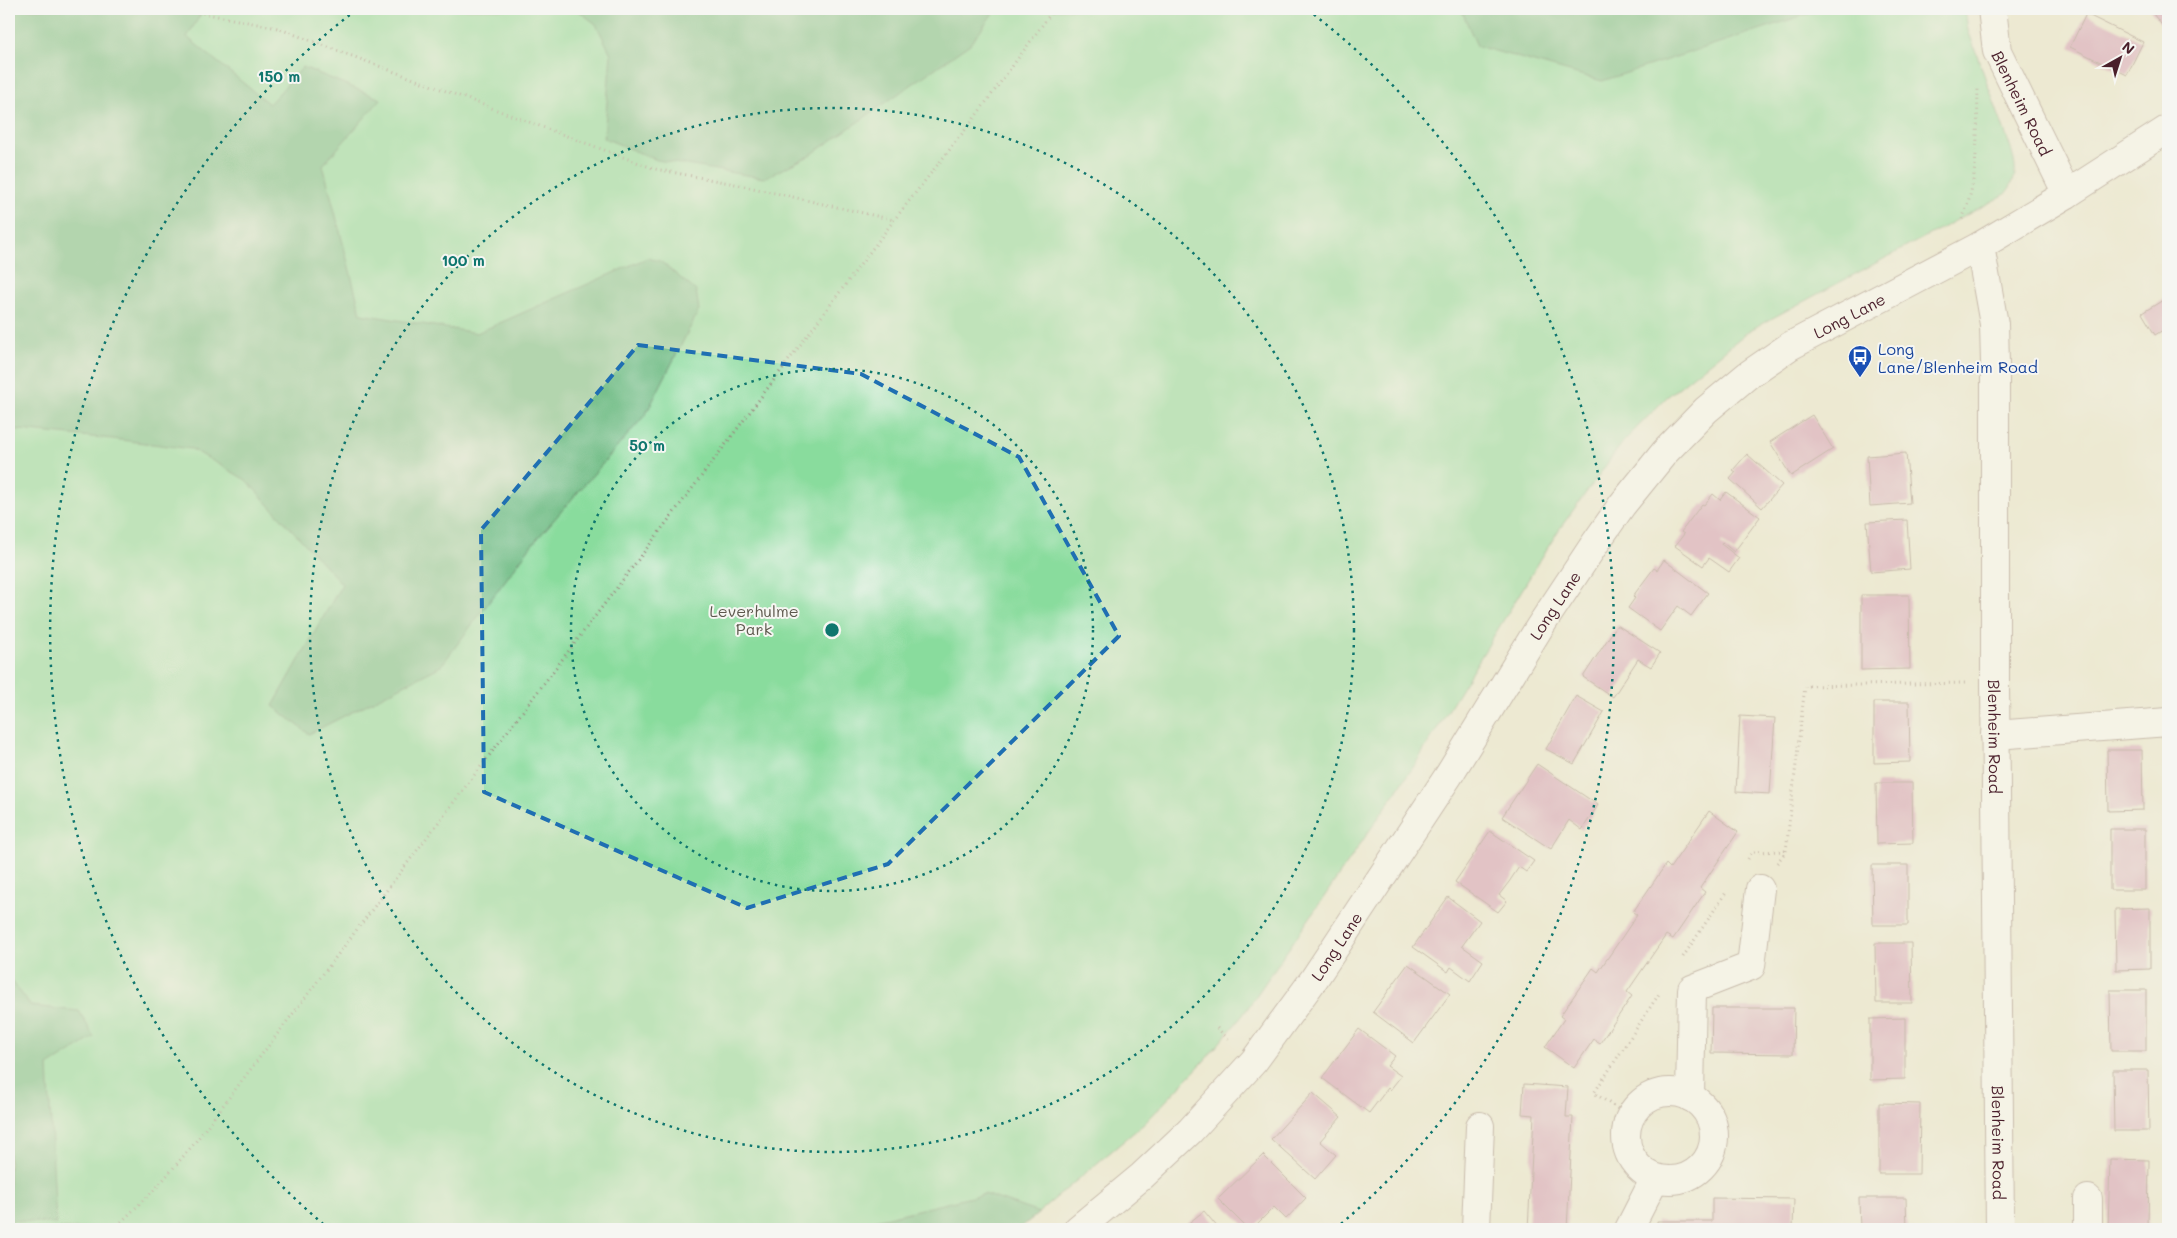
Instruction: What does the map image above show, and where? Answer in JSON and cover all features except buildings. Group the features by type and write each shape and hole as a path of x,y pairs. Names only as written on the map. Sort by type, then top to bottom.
{"street":[{"name":"Blenheim Road","path":"1992,9 1997,51 2066,194"},
{"name":"Long Lane","path":"1078,1229 1142,1176 1183,1137 1254,1061 1314,979 1434,799 1579,567 1622,505 1665,452 1706,410 1748,375 1790,346 1980,246 2168,129"},
{"name":"Blenheim Road","path":"1980,246 1994,324 1996,364 1995,735 2000,1229"},
{"path":"1995,735 2168,722"},
{"path":"1690,1097 1692,989 1751,966 1760,889"},
{"path":"1676,1092 1690,1097 1700,1104 1709,1116 1714,1131 1713,1148 1706,1162 1694,1174 1670,1181 1647,1175 1635,1165 1628,1152 1625,1131 1630,1117 1642,1101 1656,1094 1676,1092"},
{"path":"1476,1229 1480,1126"},
{"path":"1629,1229 1655,1178"},
{"path":"2088,1198 2088,1229"}],"path":[{"path":"183,9 277,28 655,169 735,184 894,220"},
{"path":"114,1229 158,1186 193,1145 894,220 973,120 1054,9"},
{"path":"1939,267 1966,211 1975,165 1978,84 1997,51"},
{"path":"1760,889 1786,850 1805,686 1995,682"}],"highlighted area":[{"path":"638,345 861,374 1019,457 1119,636 888,864 747,908 484,792 481,530"}],"green space":[{"name":"Leverhulme Park","path":"9,9 1965,9 1968,30 2012,152 2015,175 2014,180 2004,195 1750,330 1667,397 1623,442 1558,531 1416,763 1243,1015 1205,1060 1145,1123 1019,1229 9,1229"},
{"path":"9,9 204,9 187,37 269,104 303,67 381,99 323,165 361,314 477,333 647,258 660,261 696,291 699,310 646,414 531,546 441,666 309,734 273,706 342,584 246,480 192,449 9,429"},
{"path":"576,9 996,9 970,44 809,156 764,178 657,160 604,138 611,54 596,24"},
{"path":"1461,9 1823,9 1602,81 1477,46"},
{"path":"9,981 12,981 31,1006 79,1011 94,1037 48,1066 56,1224 9,1220"},
{"path":"984,1194 1039,1213 1019,1229 838,1229"}],"place":[{"name":"Long Lane/Blenheim Road","path":"1860,378"}]}
